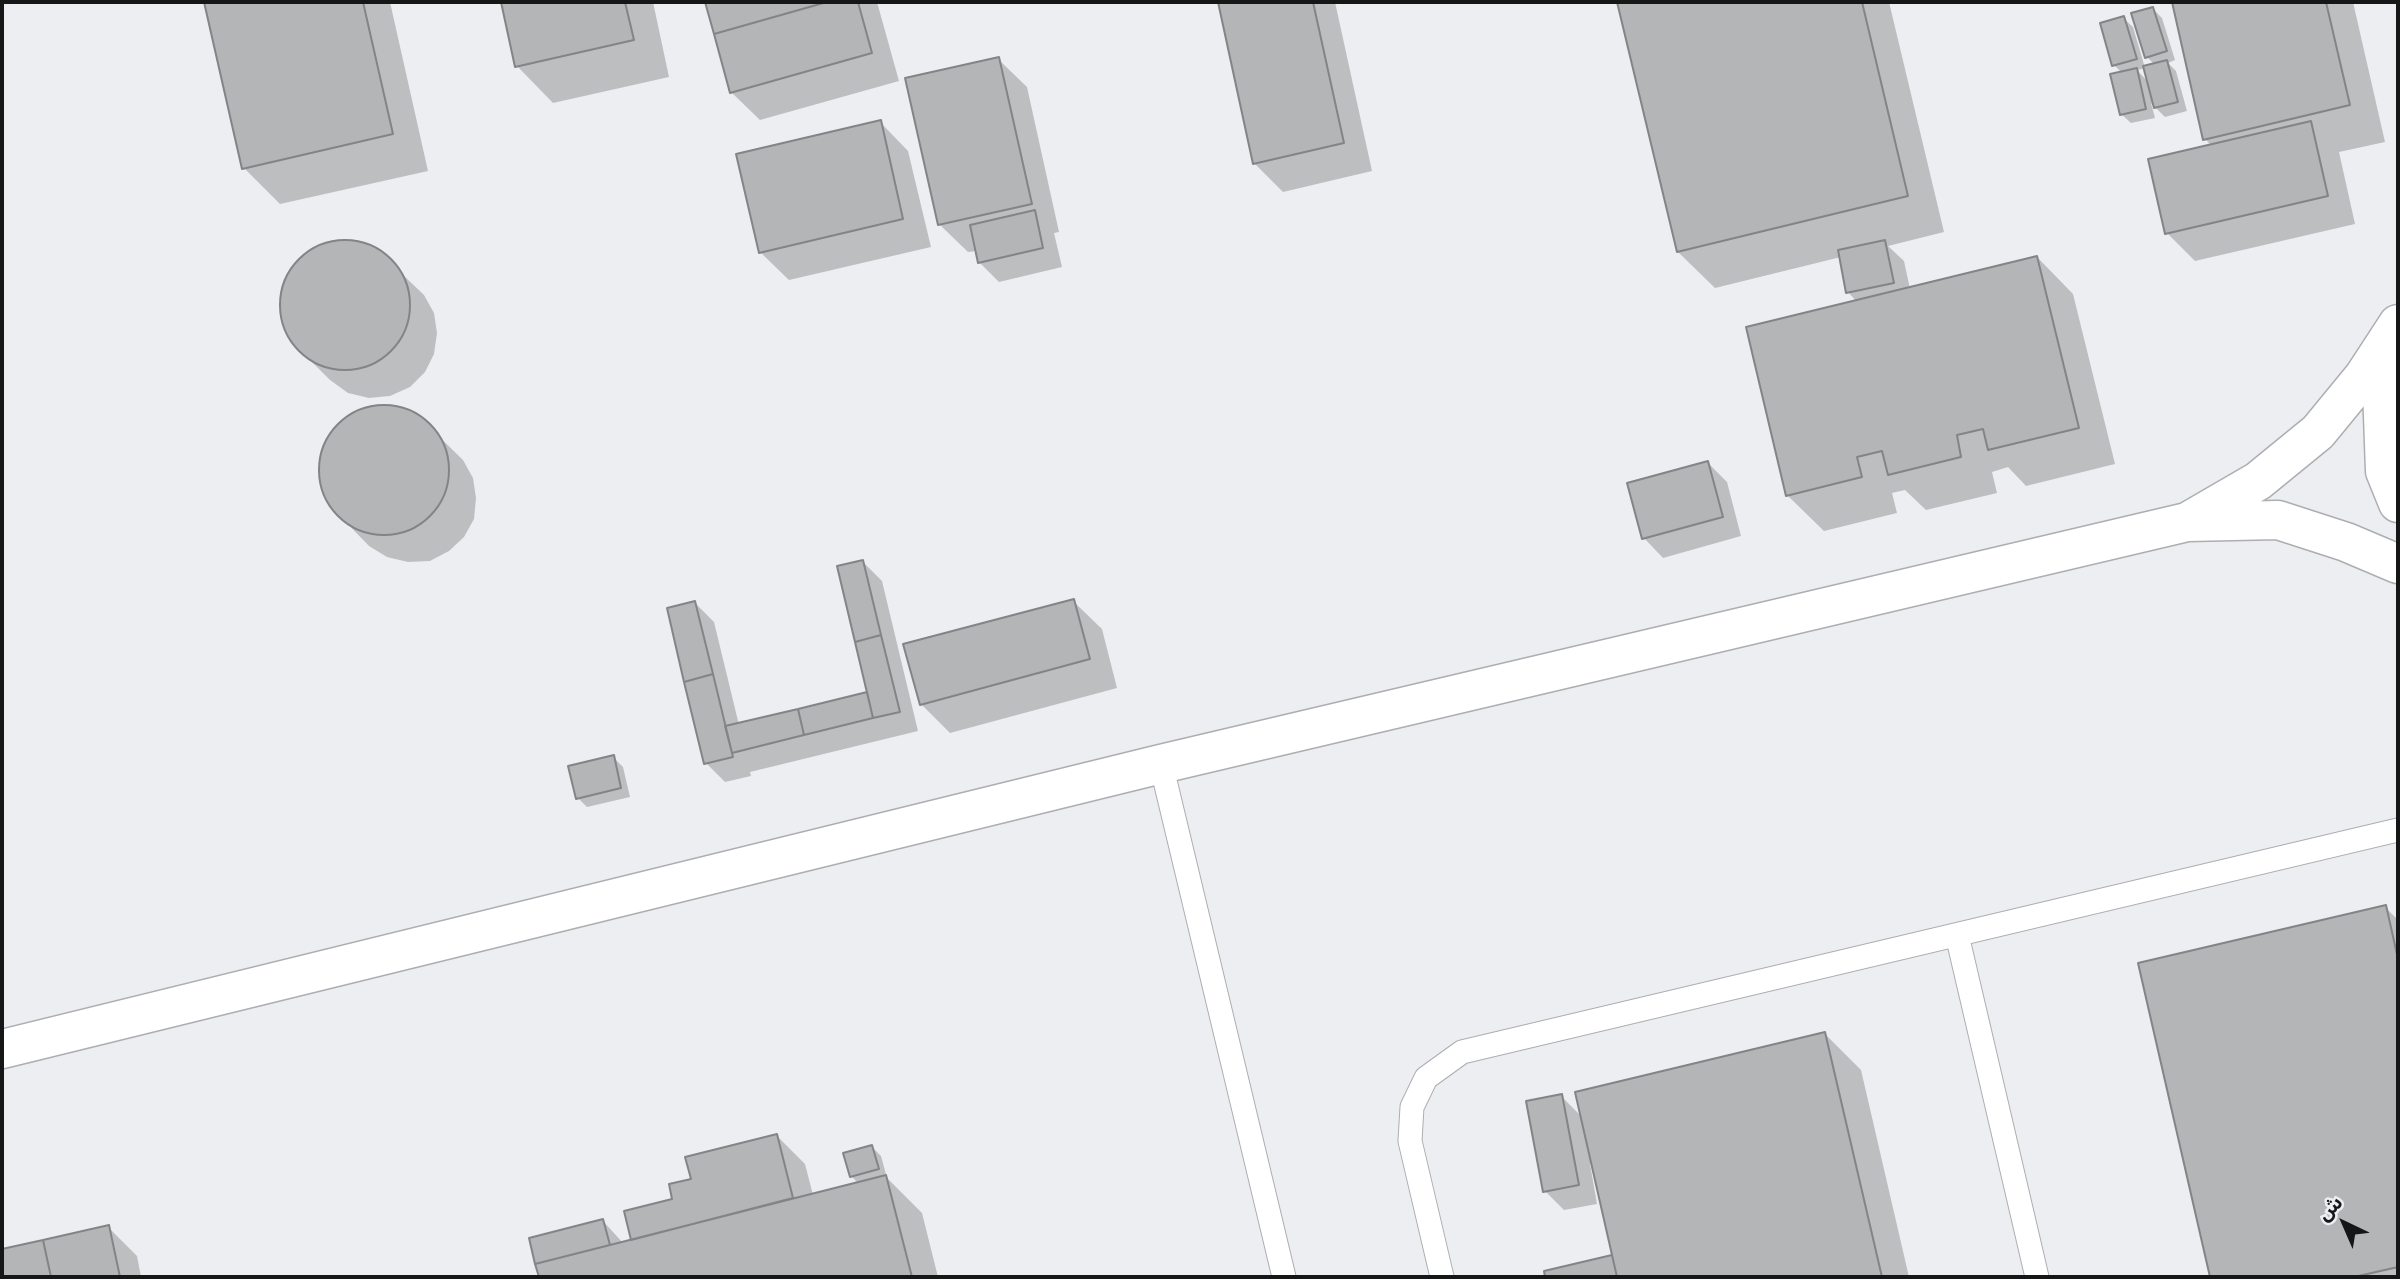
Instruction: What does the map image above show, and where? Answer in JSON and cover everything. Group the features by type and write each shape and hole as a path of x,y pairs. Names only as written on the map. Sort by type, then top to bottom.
{"street":[{"path":"2188,522 2258,481 2318,432 2364,376 2398,324"},
{"path":"2398,338 2382,388 2385,471 2398,503"},
{"path":"2,1049 1161,764 2188,522 2278,520 2346,542 2398,564"}],"lane":[{"path":"1161,764 1283,1277"},
{"path":"1442,1277 1410,1141 1412,1107 1426,1078 1462,1052 2398,830"},
{"path":"1957,935 2037,1277"}],"building":[{"path":"204,2 363,2 393,134 242,169"},
{"path":"501,2 625,2 634,40 515,67"},
{"path":"705,2 827,2 714,34"},
{"path":"827,2 858,2 872,53 730,93 714,34"},
{"path":"1218,2 1313,2 1344,143 1253,164"},
{"path":"1617,2 1862,2 1908,196 1677,252"},
{"path":"2172,2 2326,2 2350,105 2203,140"},
{"path":"2153,7 2167,51 2145,58 2131,13"},
{"path":"2124,16 2137,59 2112,66 2100,23"},
{"path":"999,57 1032,204 938,225 905,78"},
{"path":"2167,60 2178,102 2154,108 2143,66"},
{"path":"2137,68 2146,109 2120,115 2110,74"},
{"path":"881,120 903,219 759,253 736,154"},
{"path":"2311,121 2328,196 2165,234 2148,159"},
{"path":"1035,210 1043,248 978,263 970,225"},
{"path":"345,240 370,245 391,259 405,280 410,305 405,330 391,351 370,365 345,370 320,365 299,351 285,330 280,305 285,280 299,259 320,245"},
{"path":"1885,240 1894,283 1846,293 1838,250"},
{"path":"2037,256 2079,428 1988,450 1983,429 1957,435 1961,457 1888,475 1882,451 1857,457 1862,477 1786,496 1746,327"},
{"path":"384,405 409,410 430,424 444,445 449,470 444,495 430,516 409,530 384,535 359,530 338,516 324,495 319,470 324,445 338,424 359,410"},
{"path":"1708,461 1723,517 1642,539 1627,483"},
{"path":"863,560 881,635 855,642 837,566"},
{"path":"1074,599 1090,659 920,705 903,644"},
{"path":"695,601 713,674 684,682 667,608"},
{"path":"881,635 900,712 873,718 855,642"},
{"path":"713,674 733,757 704,764 684,682"},
{"path":"867,692 873,718 804,735 798,709"},
{"path":"798,709 804,735 732,753 725,726"},
{"path":"614,755 621,788 576,799 568,766"},
{"path":"2386,905 2398,959 2398,1267 2354,1277 2210,1277 2138,963"},
{"path":"1825,1032 1882,1277 1617,1277 1575,1092"},
{"path":"1562,1094 1579,1185 1543,1192 1526,1101"},
{"path":"777,1134 793,1198 631,1240 624,1211 672,1199 669,1184 691,1179 685,1157"},
{"path":"872,1145 879,1169 850,1177 843,1153"},
{"path":"886,1175 912,1277 539,1277 535,1264"},
{"path":"603,1219 610,1245 535,1264 529,1238"},
{"path":"109,1225 120,1277 51,1277 43,1240"},
{"path":"43,1240 51,1277 2,1277 2,1249"},
{"path":"1612,1255 1617,1277 1545,1277 1544,1271"}]}
